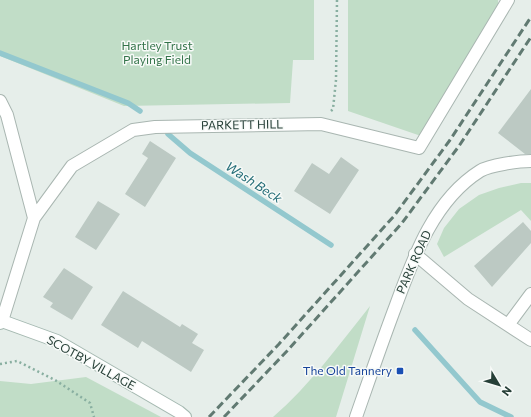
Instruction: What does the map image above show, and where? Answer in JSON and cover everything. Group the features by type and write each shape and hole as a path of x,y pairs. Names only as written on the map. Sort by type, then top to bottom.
{"street":[{"name":"PARKETT HILL","path":"1,322 34,218 72,166 133,130 155,127 321,124 419,148 508,0"},
{"path":"0,101 7,115 34,218"},
{"name":"PARK ROAD","path":"356,417 415,254 430,226 446,202 482,170 515,162 531,161"},
{"path":"415,254 468,299 531,340"},
{"path":"508,325 531,294"},
{"name":"SCOTBY VILLAGE","path":"1,322 57,341 182,415"}],"path":[{"path":"321,124 333,108 336,80 337,0"},
{"path":"0,364 17,361 55,380 90,403 94,417"}],"green space":[{"name":"Hartley Trust Playing Field","path":"0,0 314,0 314,60 293,60 290,103 124,106 0,56"},
{"path":"348,0 498,0 498,14 421,136 348,111"},
{"path":"521,183 531,183 531,221 521,210 444,257 437,244 444,228 459,209 479,195 499,188"},
{"path":"370,306 336,417 273,417 287,405 312,378"},
{"path":"86,377 161,417 0,417 0,381 31,384"}],"building":[{"path":"531,89 531,154 525,154 498,133"},
{"path":"150,141 176,158 145,207 125,194 148,158 142,154"},
{"path":"341,157 359,170 330,214 294,191 312,163 329,174"},
{"path":"98,201 120,214 96,250 75,237"},
{"path":"523,222 531,231 531,243 492,287 474,266"},
{"path":"64,268 93,287 72,320 50,307 53,303 43,297"},
{"path":"123,291 180,327 182,324 198,334 192,343 204,350 191,372 142,341 138,348 101,325"}],"waterway":[{"name":"Wash Beck","path":"0,53 128,103 140,111"},
{"name":"Wash Beck","path":"168,134 190,153 331,245"},
{"name":"Wash Beck","path":"415,330 480,402 511,417"}],"railway":[{"path":"209,417 279,344 394,216 450,140 531,17"},
{"path":"224,417 287,351 402,223 459,146 531,37"}],"place":[{"name":"The Old Tannery","path":"400,371"}]}
